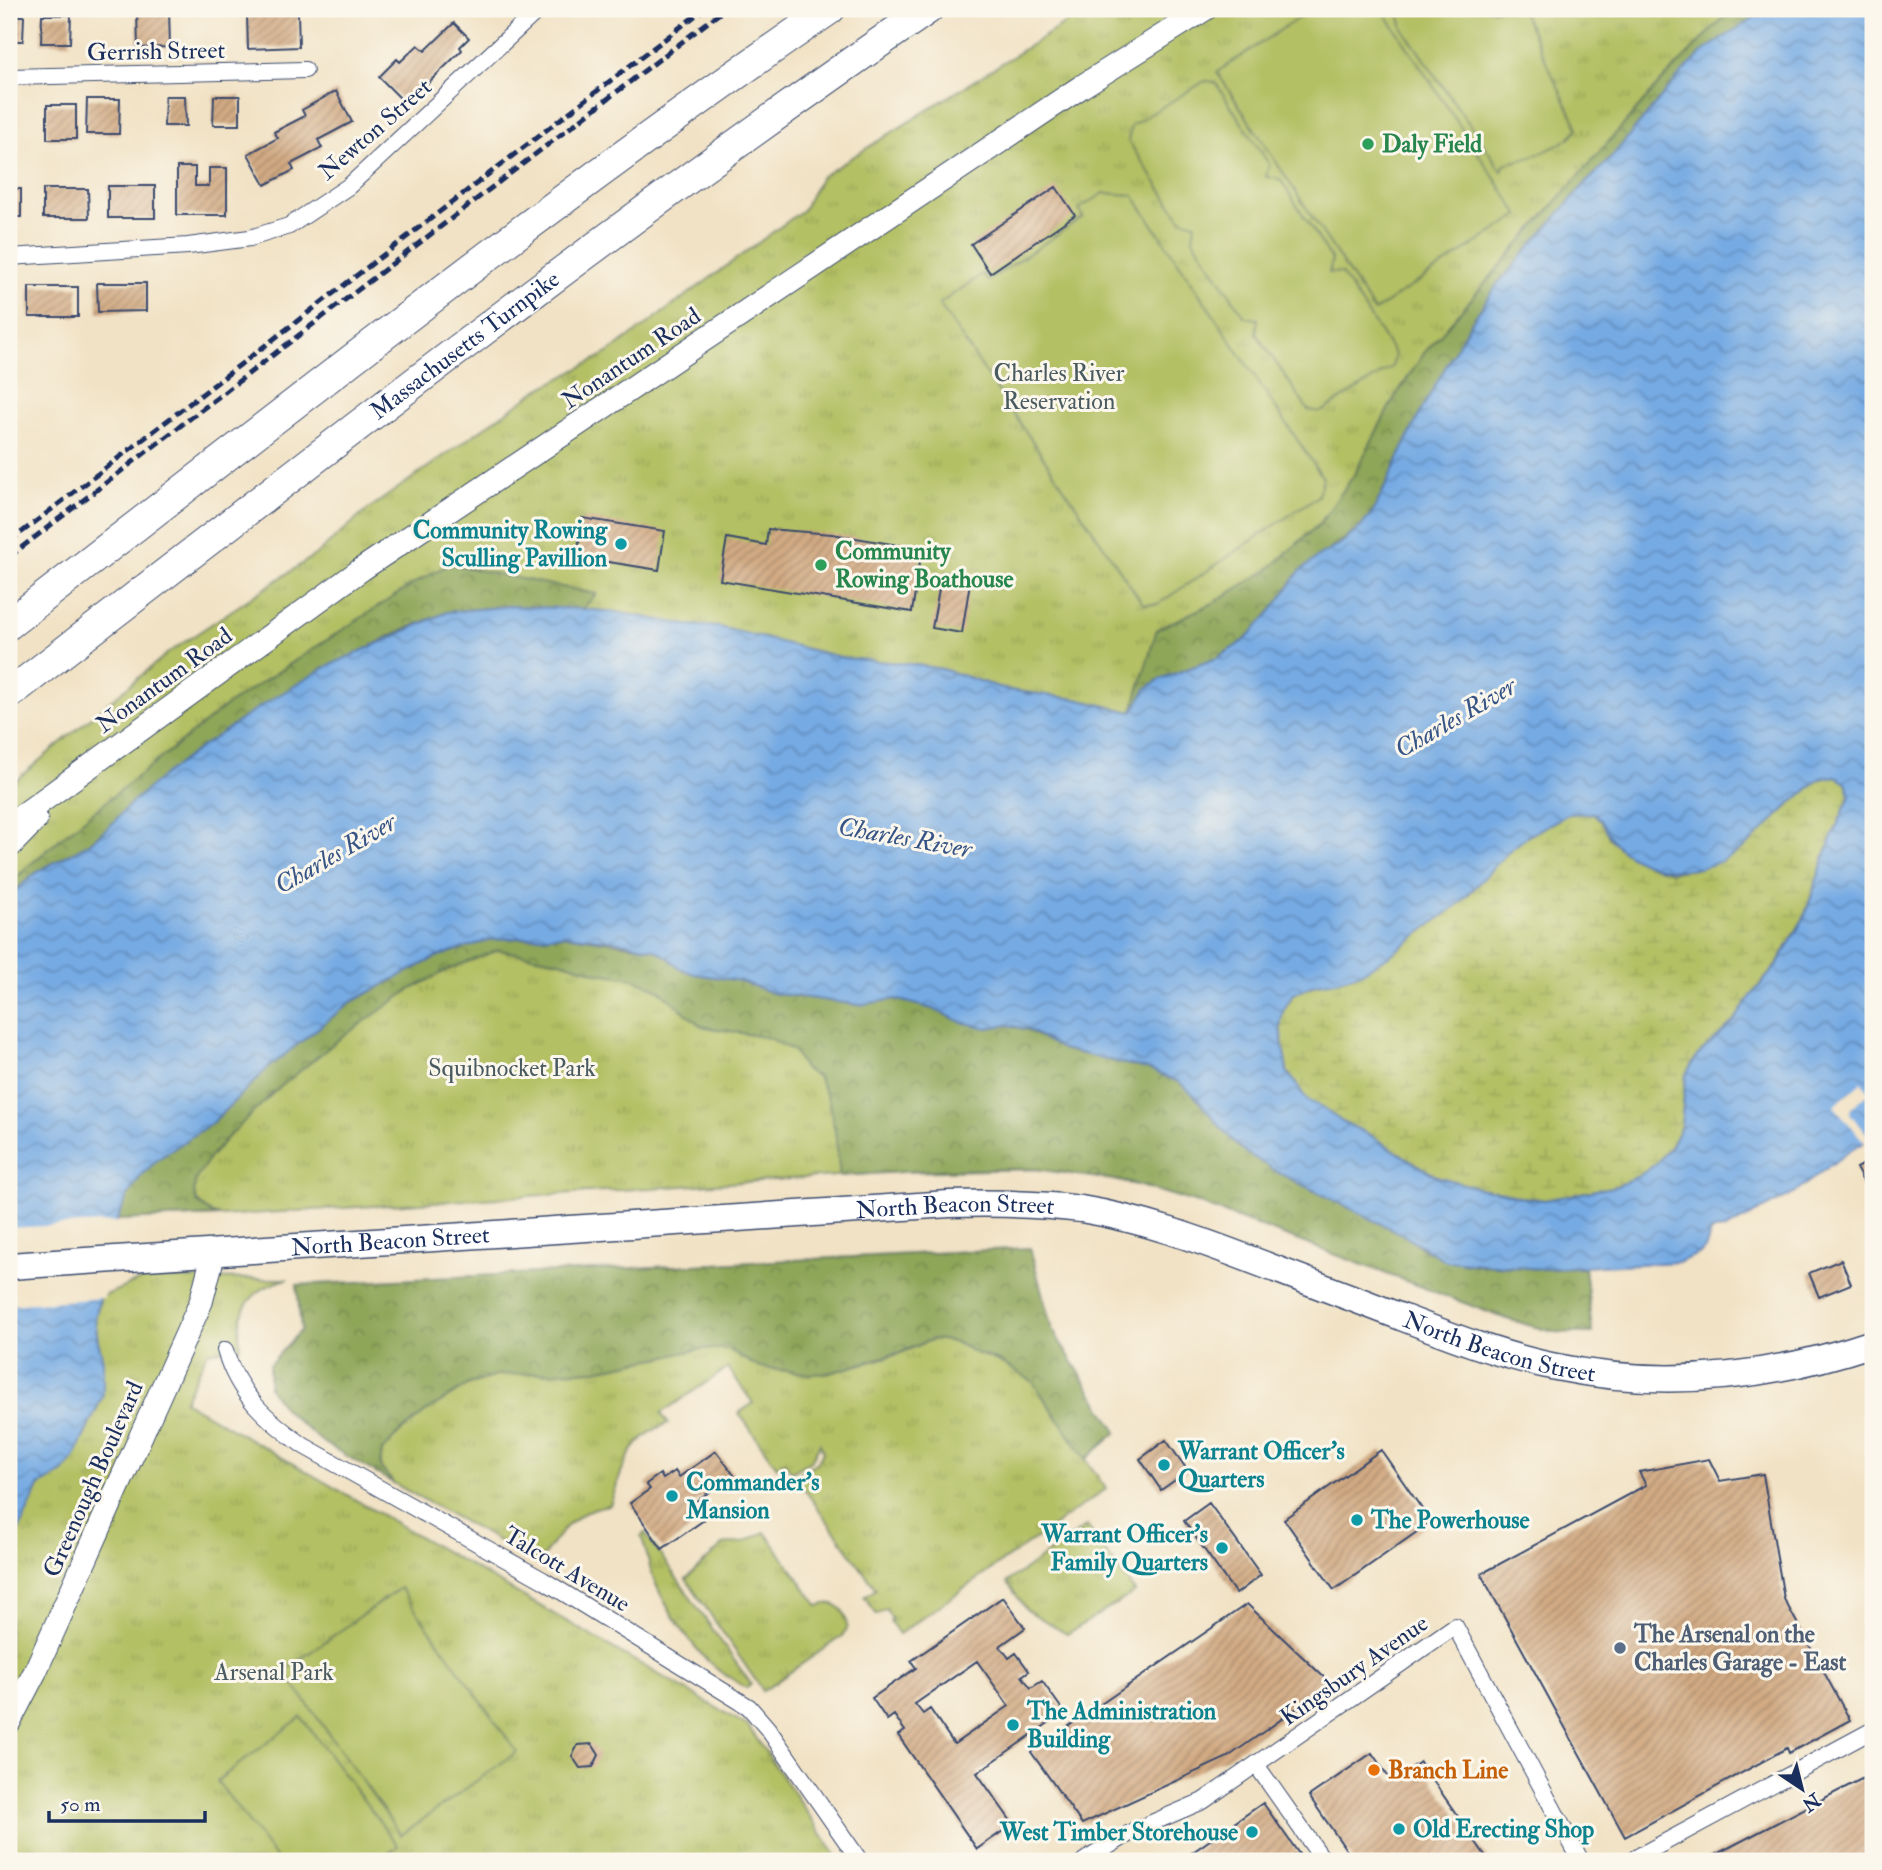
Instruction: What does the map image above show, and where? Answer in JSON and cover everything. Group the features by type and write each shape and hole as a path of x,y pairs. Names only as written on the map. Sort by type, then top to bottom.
{"highway":[{"path":"9,624 502,246 711,92 830,9"},
{"name":"Massachusetts Turnpike","path":"9,694 597,243 928,9"}],"main road":[{"name":"Nonantum Road","path":"9,825 362,569 1081,87 1205,9"},
{"name":"Nonantum Road","path":"9,847 96,763"},
{"name":"North Beacon Street","path":"9,1266 949,1205 1017,1204 1083,1210 1161,1227 1485,1348 1576,1371 1657,1379 1711,1378 1797,1365 1873,1343"},
{"name":"Greenough Boulevard","path":"9,1722 35,1672 201,1301 214,1252"}],"street":[{"name":"Newton Street","path":"9,257 188,246 250,238 289,226 349,187 539,9"},
{"name":"Gerrish Street","path":"9,77 305,70"},
{"name":"Talcott Avenue","path":"225,1350 233,1373 244,1392 273,1421 304,1446 543,1580 749,1707 768,1729 860,1861"},
{"name":"Kingsbury Avenue","path":"1084,1861 1135,1830 1203,1801 1455,1626 1581,1861"},
{"path":"1630,1861 1873,1730"},
{"path":"1257,1766 1324,1861"}],"green space":[{"name":"Charles River Reservation","path":"1088,9 1767,9 1756,17 1408,440 1132,712 1076,699 1008,690 942,669 844,658 719,627 687,625 583,609 14,890 9,896 9,786 168,653 318,553 367,510 536,391 608,353 803,210 821,177"},
{"name":"Daly Field","path":"1312,9 1382,9 1519,215 1374,311 1217,72"},
{"path":"1398,9 1521,9 1578,128 1573,135 1555,146 1534,156 1504,164 1502,171 1403,29"},
{"path":"1732,9 1767,9 1679,76 1609,160 1497,285 1468,327 1421,411 1374,510 1361,527 1300,571 1273,609 1245,640 1217,658 1160,679 1132,712 1157,629 1213,603 1269,569 1320,523 1354,475 1393,400 1424,353 1659,84"},
{"path":"1205,81 1215,82 1269,164 1266,177 1280,179 1332,260 1329,273 1341,273 1395,355 1392,367 1321,412 1308,410 1256,333 1258,319 1245,317 1193,239 1195,223 1181,219 1128,141 1131,126"},
{"path":"1104,193 1133,195 1323,478 1318,496 1158,604 1143,604 939,304 983,274 988,281 1083,217 1079,209"},
{"path":"449,564 596,594 583,609 509,606 447,612 394,634 264,704 191,754 132,802 109,827 88,844 37,872 9,896 9,883 62,837 227,705 416,582"},
{"path":"1835,776 1847,784 1850,796 1829,844 1804,917 1777,964 1734,1021 1697,1056 1686,1074 1681,1126 1671,1146 1657,1163 1639,1176 1617,1186 1545,1200 1478,1188 1436,1176 1365,1132 1342,1122 1323,1107 1308,1101 1287,1071 1280,1027 1283,1011 1293,994 1316,984 1360,973 1389,956 1460,903 1510,850 1528,836 1568,814 1594,813 1604,824 1609,838 1648,865 1671,872 1695,869 1761,831 1820,779"},
{"path":"565,935 654,949 679,968 694,974 741,981 772,993 859,1005 895,999 987,1028 1008,1025 1027,1030 1062,1049 1148,1069 1179,1082 1245,1152 1279,1173 1406,1236 1425,1250 1465,1264 1542,1269 1585,1268 1592,1333 1554,1332 1507,1319 1201,1204 1128,1182 1035,1169 933,1170 840,1176 828,1099 818,1077 804,1069 794,1051 769,1038 701,1026 659,990 632,978 498,950 447,970 408,991 338,1040 273,1093 210,1157 195,1181 197,1202 212,1214 221,1216 117,1220 140,1177 158,1159 213,1122 269,1067 351,1002 436,957 489,940"},
{"name":"Squibnocket Park","path":"489,940 1027,1030 1309,1188 1355,1210 1542,1269 1585,1268 1592,1333 1554,1332 1507,1319 1176,1195 1098,1176 1035,1169 897,1172 221,1216 117,1220 197,1134 351,1002 436,957"},
{"path":"1030,1248 1052,1329 1117,1432 1086,1459 1032,1381 998,1361 955,1342 933,1339 904,1351 833,1372 810,1374 758,1367 728,1349 702,1349 596,1370 499,1375 469,1384 428,1410 399,1433 382,1451 380,1466 393,1483 321,1441 284,1409 269,1388 269,1365 301,1330 297,1285"},
{"name":"Arsenal Park","path":"145,1278 288,1279 264,1288 248,1302 240,1322 240,1347 208,1352 184,1401 748,1726 840,1861 9,1861 9,1552 39,1486 63,1472 74,1458 103,1395 103,1360 95,1319 101,1297"},
{"path":"933,1339 955,1342 998,1361 1033,1381 1106,1489 899,1634 886,1609 877,1615 864,1597 876,1589 795,1476 818,1462 823,1452 820,1444 811,1461 792,1472 784,1462 777,1467 739,1413 753,1403 728,1368 661,1413 668,1423 644,1437 635,1446 610,1505 586,1512 568,1525 539,1563 393,1483 380,1467 382,1451 399,1433 428,1410 469,1384 499,1375 702,1349 728,1349 758,1367 810,1374 833,1372 899,1354"},
{"path":"1087,1526 1135,1592 1067,1634 1027,1610 1007,1582"},
{"path":"765,1532 818,1606 830,1604 838,1607 842,1610 847,1627 842,1636 763,1691 686,1579 723,1545 744,1542"},
{"path":"645,1533 751,1684 746,1688 709,1662 674,1617 653,1576 641,1536"},
{"path":"400,1588 517,1752 401,1835 284,1671"},
{"path":"301,1717 398,1846 378,1861 278,1861 217,1781"}],"water":[{"name":"Charles River","path":"1767,9 1873,9 1873,1137 1845,1154 1794,1193 1725,1229 1710,1233 1701,1253 1679,1262 1542,1269 1446,1261 1406,1236 1279,1173 1245,1152 1179,1082 1148,1069 1062,1049 1027,1029 1008,1025 987,1028 895,999 859,1005 772,993 741,981 694,974 679,968 654,949 617,941 565,935 489,940 436,957 351,1002 269,1067 213,1122 158,1159 140,1177 117,1220 95,1319 103,1360 103,1395 74,1458 63,1472 39,1486 9,1552 9,896 37,872 88,844 158,780 264,704 328,666 447,612 509,606 583,609 687,625 719,627 844,658 942,669 1008,690 1076,699 1132,712 1146,689 1160,679 1217,658 1245,640 1273,609 1300,571 1361,527 1374,510 1421,411 1468,327 1497,285 1609,160 1679,76 1705,50","holes":["1835,776 1847,784 1850,796 1829,844 1804,918 1777,965 1734,1021 1697,1056 1686,1074 1681,1126 1671,1146 1657,1163 1639,1176 1617,1186 1545,1200 1478,1188 1436,1176 1365,1132 1342,1122 1323,1107 1308,1101 1287,1071 1280,1027 1283,1011 1293,994 1316,984 1360,973 1389,956 1460,903 1510,850 1528,836 1568,814 1594,813 1614,843 1635,859 1662,868 1690,870 1718,863 1738,852 1820,779"]}],"pier":[{"path":"1862,1082 1870,1092 1851,1108 1850,1114 1873,1140 1866,1144 1834,1106"},
{"path":"120,1222 104,1298 9,1305 9,1228"}],"building":[{"path":"169,9 170,47 138,48 137,11"},
{"path":"277,10 277,14 298,13 299,47 248,49 247,15 261,15 261,11"},
{"path":"42,15 71,15 70,43 41,43"},
{"path":"9,16 24,16 23,41 9,41"},
{"path":"454,23 469,38 460,47 462,50 424,87 420,83 402,100 379,77 397,59 400,62 418,45 425,51"},
{"path":"336,91 352,122 318,140 322,148 291,164 294,170 265,185 248,154 278,138 274,132 305,116 302,110"},
{"path":"165,96 185,96 186,126 164,126"},
{"path":"214,96 240,96 240,125 213,125"},
{"path":"87,99 120,99 119,134 86,134"},
{"path":"47,105 76,105 76,139 47,139"},
{"path":"9,109 15,109 15,140 9,140"},
{"path":"177,167 195,167 195,186 209,186 209,168 227,168 227,215 177,215"},
{"path":"108,186 155,186 155,218 108,218"},
{"path":"1056,187 1075,215 990,273 971,244"},
{"path":"9,189 21,189 21,217 9,217"},
{"path":"43,189 88,189 89,218 43,218"},
{"path":"97,283 146,283 146,311 98,312"},
{"path":"29,287 78,287 78,317 29,317"},
{"name":"Community Rowing Sculling Pavillion","path":"582,518 665,531 659,570 577,557"},
{"name":"Community Rowing Boathouse","path":"768,529 832,534 922,549 912,612 720,580 727,538 766,545"},
{"path":"942,572 971,576 962,633 932,628"},
{"path":"1873,1159 1873,1201 1856,1168"},
{"path":"1841,1260 1851,1284 1819,1297 1809,1273"},
{"name":"Warrant Officer's Quarters","path":"1166,1440 1188,1471 1161,1490 1140,1459"},
{"name":"The Powerhouse","path":"1381,1450 1431,1522 1334,1590 1284,1519"},
{"name":"Commander's Mansion","path":"716,1451 734,1475 692,1504 704,1520 662,1549 630,1503 650,1489 646,1484 660,1474 663,1479 675,1471 679,1477"},
{"name":"The Arsenal on the Charles Garage - East","path":"1709,1459 1720,1481 1763,1474 1784,1599 1850,1720 1789,1753 1787,1748 1625,1837 1481,1574 1646,1485 1639,1472"},
{"name":"Warrant Officer's Family Quarters","path":"1209,1503 1261,1575 1236,1594 1184,1521"},
{"name":"The Administration Building","path":"1003,1597 1025,1628 1000,1646 1009,1658 1016,1653 1029,1671 1022,1676 1031,1688 1042,1681 1064,1712 977,1773 1013,1824 977,1849 898,1735 905,1731 894,1715 887,1720 872,1698 916,1668 911,1661","holes":["977,1661 1009,1706 954,1744 930,1709 923,1714 915,1704"]},
{"path":"1247,1604 1331,1684 1228,1757 1082,1824 1031,1752"},
{"path":"592,1744 599,1755 593,1767 580,1768 572,1756 578,1745"},
{"name":"Old Erecting Shop","path":"1372,1753 1392,1782 1420,1762 1489,1861 1354,1861 1309,1796"},
{"path":"1873,1773 1873,1861 1703,1861"},
{"name":"West Timber Storehouse","path":"1263,1803 1304,1861 1180,1861"}],"railway":[{"path":"9,542 704,9"},
{"path":"9,557 725,9"}],"place":[{"name":"Daly Field","path":"1368,144"},
{"name":"Community Rowing Sculling Pavillion","path":"621,544"},
{"name":"Community Rowing Boathouse","path":"821,565"},
{"name":"Warrant Officer's Quarters","path":"1164,1465"},
{"name":"Commander's Mansion","path":"672,1496"},
{"name":"The Powerhouse","path":"1357,1520"},
{"name":"Warrant Officer's Family Quarters","path":"1222,1548"},
{"name":"The Arsenal on the Charles Garage - East","path":"1620,1648"},
{"name":"The Administration Building","path":"1013,1725"},
{"name":"Branch Line","path":"1374,1770"},
{"name":"Old Erecting Shop","path":"1399,1829"},
{"name":"West Timber Storehouse","path":"1252,1832"}]}
